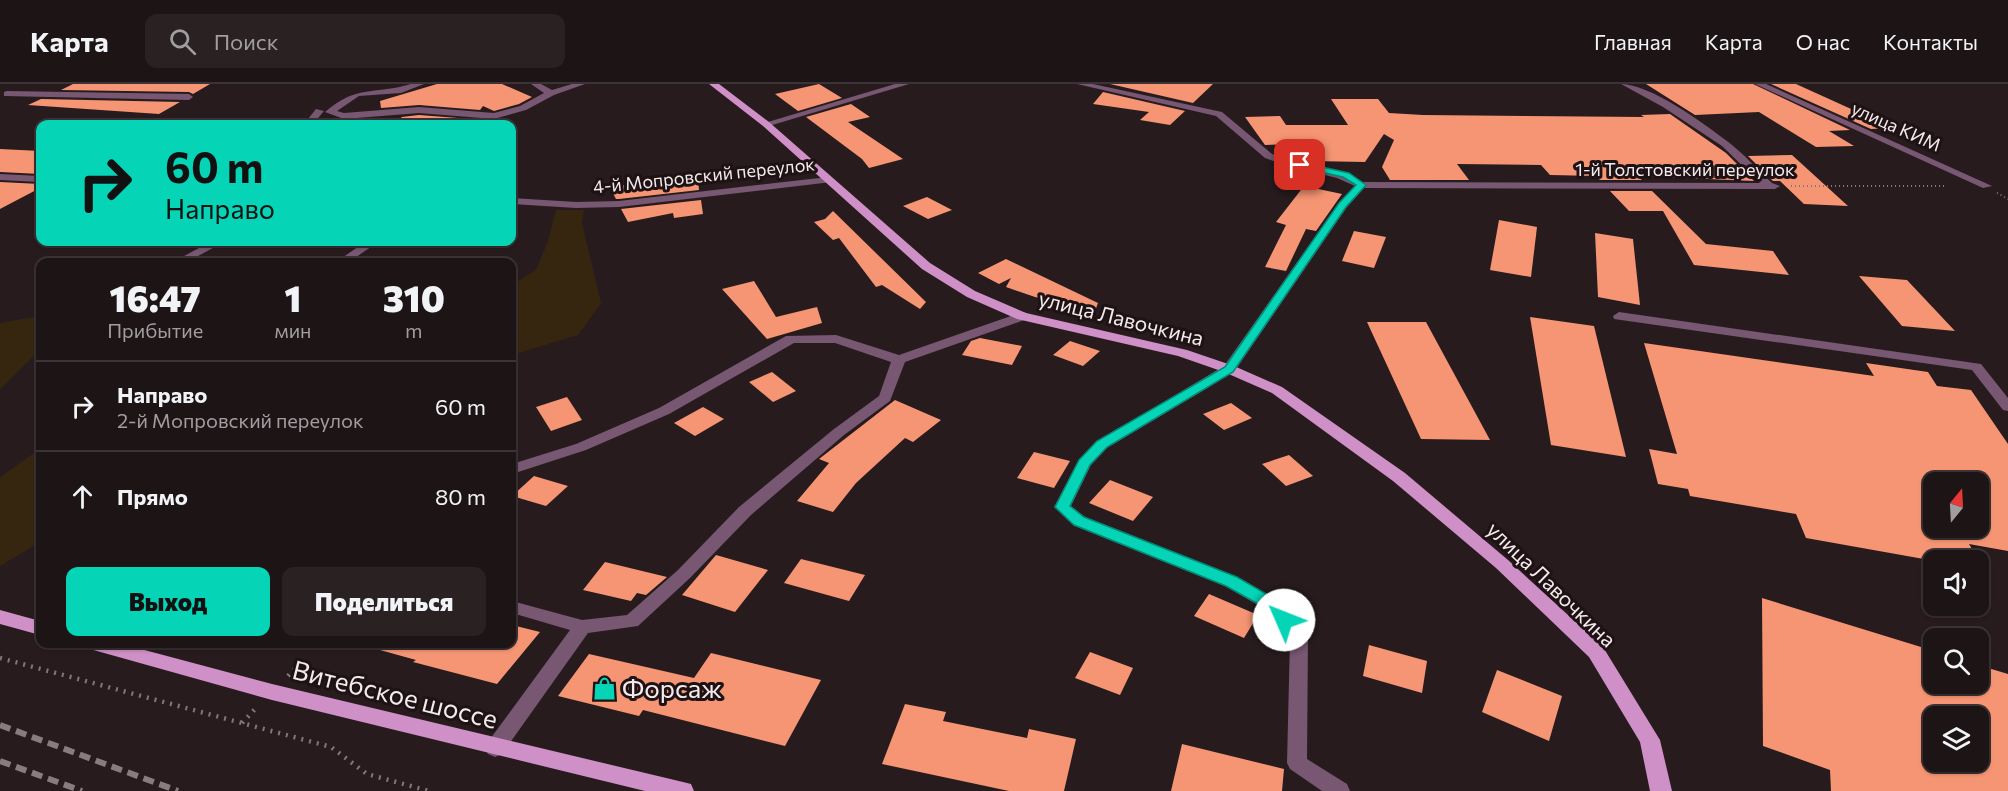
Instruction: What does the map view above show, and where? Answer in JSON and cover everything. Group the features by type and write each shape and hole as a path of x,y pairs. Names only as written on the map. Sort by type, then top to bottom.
{"main road":[{"name":"улица Лавочкина","path":"713,84 766,124 926,266 971,294 1022,316 1182,353 1229,369 1277,390 1399,477 1502,564 1596,652 1650,740 1661,791"},
{"path":"0,617 36,627"},
{"name":"Витебское шоссе","path":"112,648 272,692 495,748 682,791"}],"street":[{"path":"4,96 32,84"},
{"path":"420,84 401,90 357,88 330,112 344,116 419,110 494,116"},
{"path":"535,84 551,93"},
{"path":"485,120 523,108 551,93 581,84"},
{"path":"766,124 905,84"},
{"path":"1081,84 1220,114 1234,125 1254,149 1278,160 1346,175 1361,185 1343,205 1229,369 1102,444 1084,463 1062,507 1079,521 1231,582 1269,603 1299,636 1297,763 1339,791"},
{"path":"1625,84 1666,105 1725,144 1772,186"},
{"name":"улица КИМ","path":"1759,84 1987,186"},
{"path":"4,96 189,97"},
{"path":"311,120 319,111"},
{"path":"0,177 36,179"},
{"name":"4-й Мопровский переулок","path":"516,201 576,205 619,204 828,180"},
{"name":"1-й Толстовский переулок","path":"1361,185 1772,186"},
{"path":"187,258 210,246"},
{"path":"348,258 366,246"},
{"path":"516,469 581,447 664,411 791,339 836,339 899,360 1022,316"},
{"path":"1619,316 1976,367 2008,407"},
{"path":"516,608 582,627 632,621 684,574 746,511 839,432 885,398 899,360"},
{"path":"495,748 582,627"}],"path":[{"name":"1-й Толстовский переулок","path":"1772,186 1987,186"},
{"path":"0,658 331,747 367,774 429,791"}],"shaded area":[{"path":"556,210 584,210 582,223 601,303 578,335 516,354 516,282 536,270 548,241"},
{"path":"36,317 36,354 0,389 0,323"},
{"path":"36,452 36,544 0,566 0,477"}],"building":[{"path":"73,84 210,84 193,94 189,92 61,90"},
{"path":"437,84 502,84 532,97 519,104 494,111 483,106 480,110 419,105 381,108 380,101"},
{"path":"819,84 842,98 798,111 775,94"},
{"path":"1110,84 1213,84 1193,103"},
{"path":"1646,84 1753,84 1850,130 1829,131 1854,146 1816,147 1759,112 1695,115"},
{"path":"1771,84 1796,84 1893,128 1871,129"},
{"path":"1103,92 1185,111 1170,125 1140,120 1149,112 1093,104"},
{"path":"41,99 180,102 159,114 28,105"},
{"path":"1331,99 1378,99 1389,113 1423,115 1644,117 1641,115 1670,114 1726,153 1754,181 1637,176 1642,180 1600,180 1596,176 1550,175 1541,165 1457,164 1469,180 1390,180 1382,167 1394,140 1384,134 1365,162 1311,161 1303,144 1265,145 1245,117 1280,116 1286,125 1348,125"},
{"path":"851,104 870,117 848,122 903,159 869,168 862,159 806,117"},
{"path":"419,115 471,119 399,120 402,117"},
{"path":"0,149 36,151 36,174 0,172"},
{"path":"1792,155 1848,206 1804,204 1780,181 1773,181 1748,156"},
{"path":"698,178 699,190 619,199 616,199 609,186 667,183"},
{"path":"0,182 36,184 36,190 0,209"},
{"path":"1304,186 1342,194 1316,231 1306,229 1286,271 1265,267 1286,225 1276,222"},
{"path":"1610,191 1652,191 1706,244 1773,251 1789,275 1694,265 1663,211 1629,211"},
{"path":"927,197 952,210 928,219 903,206"},
{"path":"701,200 703,214 674,218 673,213 628,222 621,209"},
{"path":"833,211 926,302 920,309 882,285 876,287 839,238 833,240 814,222 825,219"},
{"path":"1499,220 1537,227 1531,277 1490,270"},
{"path":"1354,231 1386,237 1374,268 1342,261"},
{"path":"1595,233 1633,239 1640,305 1598,297"},
{"path":"1006,259 1098,303 1095,311 1035,297 1006,287 1011,278 999,284 978,273"},
{"path":"1859,276 1907,280 1955,331 1902,326"},
{"path":"754,281 776,317 817,307 822,323 767,339 722,289"},
{"path":"1530,317 1594,326 1626,457 1551,445"},
{"path":"1367,322 1426,322 1490,440 1421,439"},
{"path":"980,338 1022,346 1012,365 962,355 971,341"},
{"path":"1070,341 1100,351 1083,366 1053,355"},
{"path":"1644,343 1874,376 1866,363 1928,372 1937,386 1971,390 2008,444 2008,551 1969,544 1973,550 1923,550 1923,559 1806,538 1796,514 1690,496 1688,489 1658,484 1649,449 1677,454"},
{"path":"772,372 796,391 773,402 749,382"},
{"path":"567,397 582,420 551,431 536,407"},
{"path":"895,400 941,420 913,442 905,438 856,483 833,512 797,501 829,463 819,459"},
{"path":"1231,403 1252,418 1224,430 1203,414"},
{"path":"703,407 724,419 695,436 674,423"},
{"path":"1034,452 1070,461 1054,488 1017,478"},
{"path":"1289,455 1313,476 1286,486 1262,464"},
{"path":"534,476 568,486 546,506 516,497 516,492"},
{"path":"1110,480 1153,497 1133,521 1089,503"},
{"path":"716,555 768,570 735,612 682,595"},
{"path":"801,559 865,575 849,601 784,583"},
{"path":"605,562 667,577 646,595 637,593 631,601 583,590"},
{"path":"1209,594 1258,615 1244,638 1194,616"},
{"path":"1762,598 1923,648 1923,694 1989,694 1989,668 2008,674 2008,791 1831,791 1830,770 1763,746"},
{"path":"516,626 540,632 497,684 413,662 416,660 380,650 380,648 516,648"},
{"path":"1369,645 1427,661 1422,693 1363,676"},
{"path":"1090,652 1133,668 1120,695 1075,678"},
{"path":"711,653 821,680 785,746 643,710 639,716 558,696 589,654 694,678"},
{"path":"1497,670 1562,696 1549,741 1482,712"},
{"path":"905,704 946,712 943,721 1027,738 1029,729 1076,739 1064,791 1009,791 882,764"},
{"path":"1182,744 1284,769 1282,791 1171,791"}],"railway":[{"path":"0,725 178,791"},
{"path":"0,761 82,791"}],"place":[{"name":"Форсаж","path":"604,689"}],"route":[{"path":"1284,620 1269,603 1231,582 1079,521 1062,507 1084,463 1102,444 1229,369 1343,205 1361,185 1346,175 1300,165"}]}
